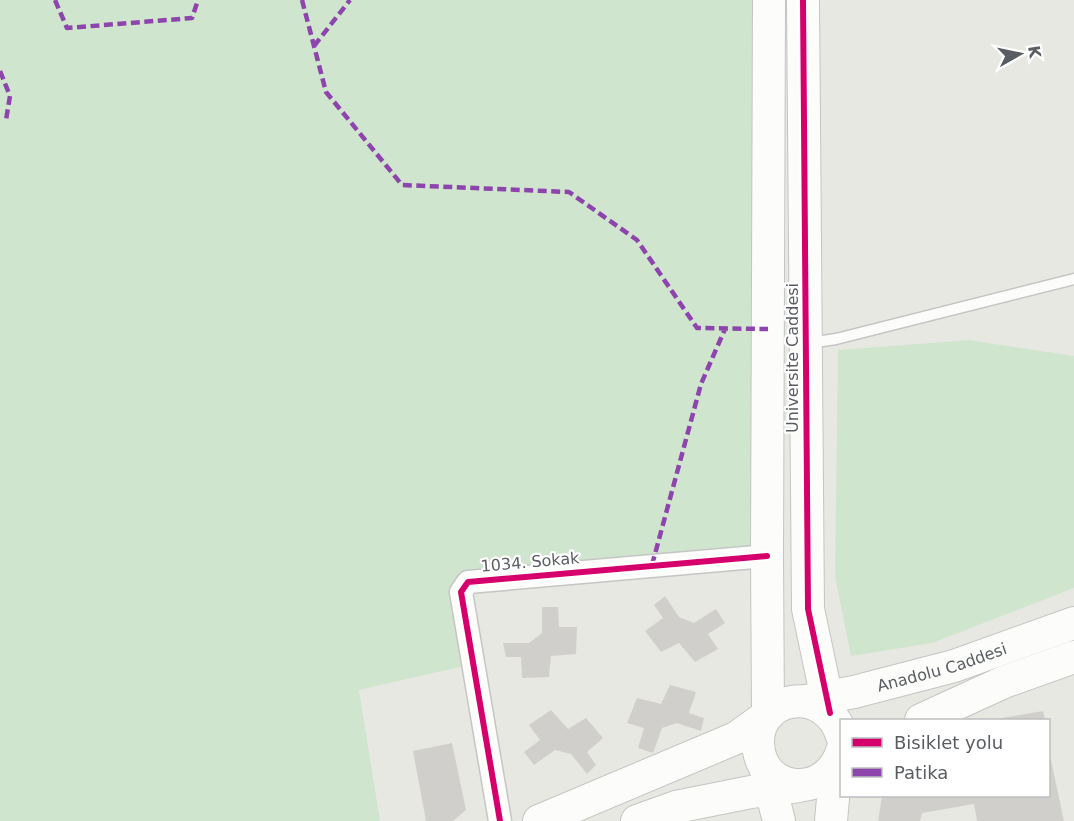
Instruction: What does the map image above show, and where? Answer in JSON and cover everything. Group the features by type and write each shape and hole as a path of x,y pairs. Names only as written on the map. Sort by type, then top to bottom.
{"street":[{"name":"Universite Caddesi","path":"768,715 769,0"},
{"name":"Universite Caddesi","path":"803,0 808,609 832,732 831,821"},
{"name":"1034. Sokak","path":"500,821 461,592 468,582 767,556"},
{"name":"Anadolu Caddesi","path":"856,719 954,666 1074,623"},
{"name":"Anadolu Caddesi","path":"923,719 1004,682 1074,657"},
{"path":"540,821 736,738 779,706 792,702 832,732 827,776 815,783 779,781 676,807 637,821"},
{"path":"768,715 761,727 758,740 759,754 779,781 779,821"}],"lane":[{"path":"806,344 836,339 1074,279"}],"green space":[{"path":"0,0 769,0 767,556 468,582 473,664 359,690 380,821 0,821"},
{"path":"969,340 1074,356 1074,588 932,643 851,656 835,576 838,350"}],"building":[{"path":"665,596 679,617 694,623 716,609 725,623 708,634 718,649 695,662 679,643 661,652 645,631 663,618 654,605"},
{"path":"542,607 558,607 559,627 577,627 576,654 551,656 549,677 522,678 521,657 506,657 503,643 529,643 542,633"},
{"path":"670,685 696,692 689,713 704,718 701,731 677,723 662,728 653,753 638,748 644,728 627,723 637,698 661,704"},
{"path":"551,710 568,729 586,718 603,738 587,752 596,765 587,774 571,754 555,750 534,765 524,752 540,740 529,725"},
{"path":"1043,711 1045,719 997,719"},
{"path":"452,743 466,810 453,821 426,821 413,751"},
{"path":"1050,755 1064,821 977,821 974,804 922,813 920,821 878,821 882,797 1050,797"}],"marked path":[{"path":"55,0 67,28 192,18 198,0"},
{"path":"302,0 326,92 402,185 569,192 637,240 697,328 768,329"},
{"path":"314,46 350,0"},
{"path":"0,71 10,96 6,120"},
{"path":"652,565 701,384 725,329"}],"cycle path":[{"path":"803,0 808,609 830,713"},
{"path":"500,821 461,592 468,582 767,556"}]}
